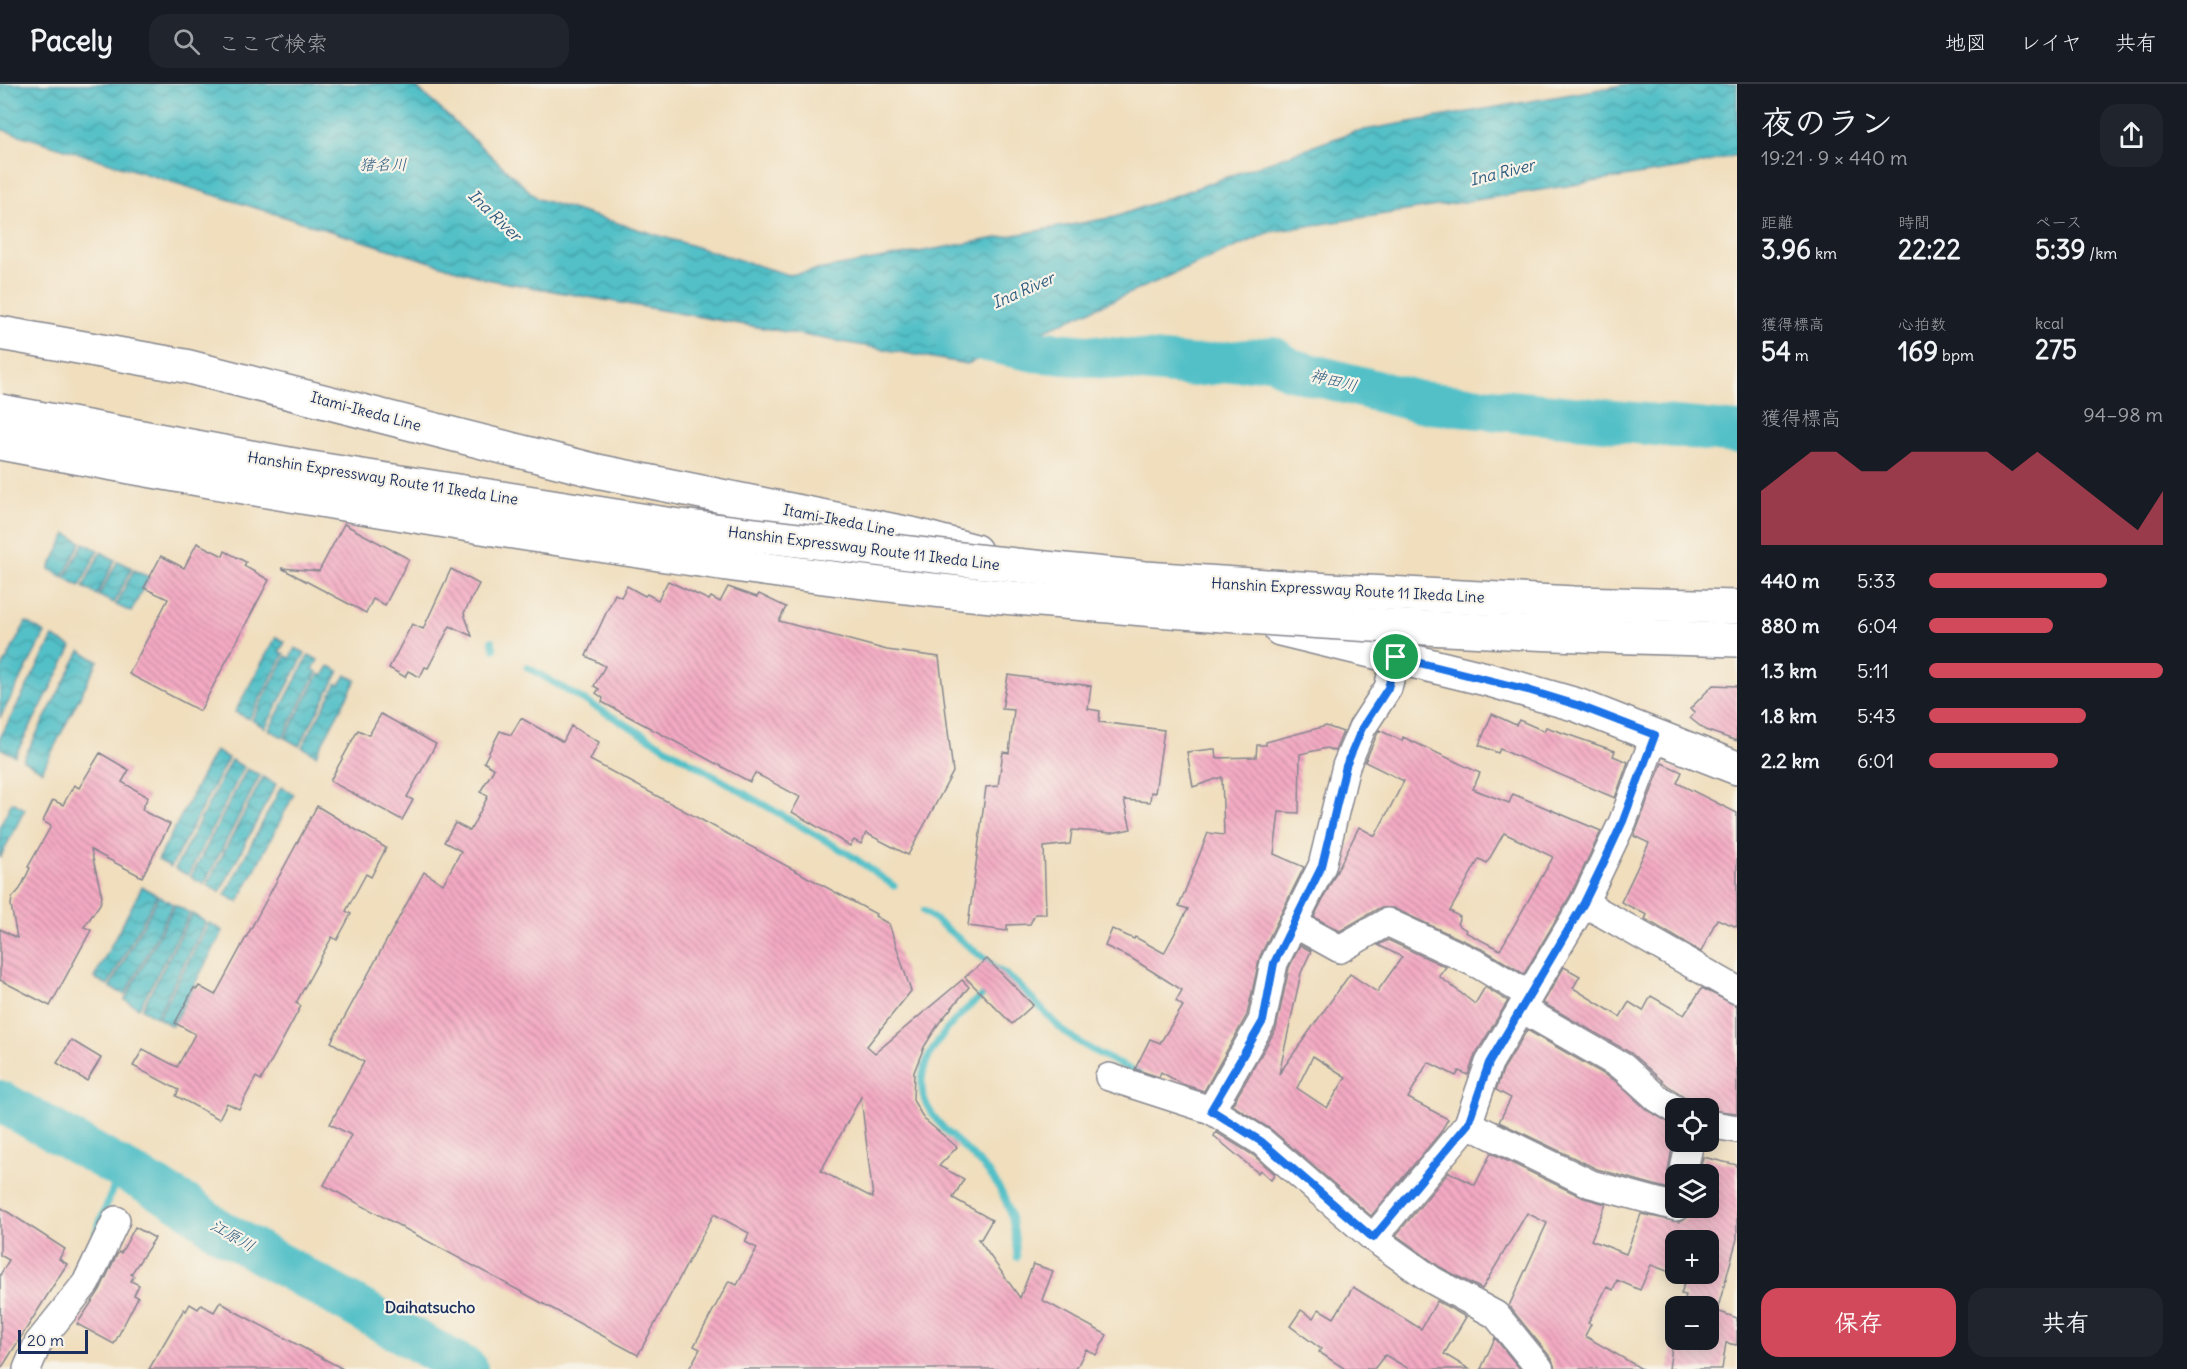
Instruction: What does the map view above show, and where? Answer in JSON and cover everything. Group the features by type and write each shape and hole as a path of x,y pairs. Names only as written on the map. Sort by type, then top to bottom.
{"main road":[{"name":"Itami-Ikeda Line","path":"0,333 185,366 597,471 941,542 1008,561 1528,690 1577,705 1737,768"},
{"name":"Hanshin Expressway Route 11 Ikeda Line","path":"0,411 305,467 656,522 963,560 1145,578 1330,590 1574,603 1737,607"},
{"name":"Hanshin Expressway Route 11 Ikeda Line","path":"0,443 330,502 667,556 982,595 1564,635 1737,640"}],"street":[{"path":"1482,589 1737,594"},
{"path":"1211,1110 1263,1021 1274,963 1322,866 1346,766 1362,728 1388,688 1396,657"},
{"path":"1373,1238 1468,1124 1489,1063 1584,903 1623,821 1655,735"},
{"path":"1584,903 1737,990"},
{"path":"1293,923 1340,949 1388,922 1479,965 1525,1002 1623,1067 1665,1103"},
{"path":"1109,1077 1211,1110 1262,1142 1373,1238 1432,1280 1496,1315 1540,1369"},
{"path":"1468,1124 1591,1184 1665,1204"},
{"path":"1719,1126 1737,1129"},
{"path":"27,1369 38,1343 86,1283 116,1220"}],"water":[{"name":"猪名川","path":"0,84 413,84 538,199 789,275 1115,217 1353,132 1629,84 1737,84 1737,155 1688,167 1270,232 967,364 486,279 0,129"},
{"path":"67,534 81,542 63,577 49,569"},
{"path":"84,543 98,550 80,586 65,578"},
{"path":"101,552 115,560 97,595 83,587"},
{"path":"118,561 132,568 114,603 99,596"},
{"path":"134,570 149,577 131,612 116,605"},
{"path":"26,622 45,633 0,718 0,672"},
{"path":"53,637 72,647 15,756 0,748 0,738"},
{"path":"276,637 285,642 279,652 284,654 249,719 235,712"},
{"path":"295,648 305,653 265,728 252,720 286,656 290,658"},
{"path":"80,651 98,661 42,771 23,760"},
{"path":"309,655 318,660 313,669 317,672 283,737 269,730"},
{"path":"329,666 339,671 299,746 285,738 319,674 323,676"},
{"path":"346,675 356,680 316,755 302,747 337,683 340,685"},
{"path":"215,751 228,758 171,867 158,860"},
{"path":"231,760 244,767 188,875 175,869"},
{"path":"247,769 260,775 204,884 191,877"},
{"path":"263,777 276,784 220,892 207,885"},
{"path":"281,787 294,794 238,902 225,895"},
{"path":"12,802 25,809 0,858 0,826"},
{"path":"142,887 157,895 108,985 94,978"},
{"path":"159,896 173,904 125,995 110,987"},
{"path":"175,905 190,913 139,1008 125,1000"},
{"path":"192,914 206,922 156,1017 142,1009"},
{"path":"209,923 223,931 172,1026 158,1018"}],"building":[{"path":"344,524 409,559 385,605 373,599 366,613 281,568 319,571"},
{"path":"197,543 223,556 225,551 246,562 244,566 269,580 200,711 129,674 168,599 144,588 161,556 184,568"},
{"path":"451,569 479,584 464,613 472,636 450,626 428,668 425,667 420,677 408,671 405,677 389,668 412,624 423,629"},
{"path":"668,581 709,600 711,597 720,602 728,587 757,597 759,594 786,607 779,621 887,650 939,657 953,772 908,855 866,833 861,844 854,840 850,846 792,812 800,797 755,773 750,782 602,702 603,698 596,693 599,689 594,686 605,666 586,656 615,594 621,597 627,586 658,600"},
{"path":"1008,675 1091,686 1088,709 1100,711 1099,722 1164,730 1155,793 1151,792 1150,802 1124,800 1131,829 1112,833 1072,830 1070,844 1044,847 1046,914 1035,914 1030,924 1007,925 1007,931 968,926 986,787 998,786 1003,752 1009,753 1014,710 1002,709"},
{"path":"1713,685 1737,686 1737,741 1705,730 1690,718 1695,712 1690,709"},
{"path":"381,714 436,744 407,797 413,800 402,820 330,781 358,730 369,735"},
{"path":"1492,714 1516,725 1519,720 1544,731 1546,727 1615,751 1613,756 1628,762 1615,798 1500,749 1498,753 1479,745"},
{"path":"521,718 563,742 571,726 599,742 590,760 876,914 875,916 889,924 911,991 867,1046 875,1053 962,980 969,987 939,1023 924,1047 914,1072 913,1100 924,1119 957,1147 939,1166 964,1179 953,1198 992,1220 981,1239 978,1239 1020,1298 1033,1264 1053,1271 1042,1300 1107,1335 1096,1355 1086,1349 1076,1369 689,1369 700,1349 694,1346 729,1281 737,1285 757,1248 745,1242 749,1233 714,1214 638,1355 324,1185 351,1135 330,1124 364,1062 331,1042 424,872 443,884 461,851 444,842 455,823 470,831 488,796 480,792 494,769 484,762 500,731 511,735","holes":["861,1097 873,1198 821,1171"]},
{"path":"1326,726 1343,732 1335,751 1327,748 1300,754 1299,813 1279,812 1274,854 1304,867 1260,956 1247,1015 1204,1091 1182,1084 1161,1072 1159,1077 1135,1069 1150,1039 1160,1043 1183,1006 1176,1001 1182,990 1131,958 1105,946 1112,929 1134,939 1135,937 1164,953 1188,909 1179,906 1208,833 1224,835 1222,777 1193,787 1187,752 1215,749 1216,758 1256,757 1257,745 1266,745 1266,742"},
{"path":"1379,730 1402,741 1403,737 1480,773 1473,789 1509,803 1513,794 1601,831 1570,896 1524,974 1486,951 1393,908 1379,908 1340,931 1314,917 1359,827 1375,836 1404,781 1365,762","holes":["1504,833 1553,857 1500,950 1465,932 1466,930 1457,924 1460,917 1450,911 1479,859 1487,863"]},
{"path":"100,753 129,770 122,782 148,797 142,809 170,824 142,877 91,850 102,897 100,904 84,927 91,930 50,1006 0,980 0,929 17,938 11,905 12,898 20,889 30,868 28,867 51,826 43,821 53,800 63,805 74,785 79,788"},
{"path":"1662,763 1682,772 1677,783 1737,813 1737,927 1717,919 1701,952 1645,919 1647,915 1621,902 1649,843 1634,836"},
{"path":"317,806 386,848 371,877 366,874 346,911 351,914 337,940 332,937 296,1003 301,1006 261,1080 256,1077 239,1109 227,1103 219,1119 176,1096 179,1090 133,1066 143,1049 177,1067 195,1034 175,1023 194,988 197,989 199,986 215,995"},
{"path":"1388,940 1446,967 1439,976 1475,1004 1485,987 1508,1001 1475,1055 1468,1075 1459,1071 1456,1076 1428,1062 1408,1098 1448,1119 1440,1133 1371,1216 1272,1130 1232,1105 1276,1029 1289,968 1300,945 1311,951 1301,973 1279,1074 1350,974 1377,992 1402,957 1378,945","holes":["1313,1056 1346,1077 1327,1108 1297,1088"]},
{"path":"987,959 1033,1005 1012,1024 965,977"},
{"path":"1564,967 1580,976 1573,988 1620,1017 1629,1002 1643,1011 1651,996 1684,1015 1702,988 1737,1006 1737,1113 1719,1111 1719,1098 1686,1098 1631,1053 1543,1003"},
{"path":"1527,1030 1614,1080 1648,1111 1665,1120 1665,1152 1671,1152 1669,1164 1665,1164 1665,1188 1597,1169 1499,1122 1511,1098 1496,1090 1503,1070"},
{"path":"71,1040 101,1058 87,1081 57,1063"},
{"path":"1216,1132 1253,1155 1275,1174 1271,1180 1260,1170 1258,1173 1214,1136"},
{"path":"1491,1153 1584,1198 1606,1204 1591,1240 1626,1254 1641,1214 1679,1222 1687,1218 1719,1218 1719,1164 1701,1164 1703,1157 1737,1165 1737,1239 1719,1304 1719,1296 1681,1294 1684,1284 1719,1284 1719,1230 1665,1230 1665,1270 1651,1265 1640,1290 1617,1280 1613,1290 1607,1287 1588,1323 1591,1324 1585,1336 1642,1369 1555,1369 1552,1359 1509,1306 1547,1223 1527,1213 1482,1289 1440,1267 1396,1235 1449,1172 1475,1185"},
{"path":"0,1207 65,1249 59,1259 67,1264 1,1369 0,1275 9,1260 0,1255"},
{"path":"135,1227 155,1238 131,1274 134,1276 131,1281 139,1285 134,1295 138,1297 114,1344 77,1324 100,1290 116,1256 119,1252 121,1253"},
{"path":"1353,1287 1421,1329 1437,1301 1466,1317 1444,1354 1469,1369 1409,1369 1385,1355 1374,1369 1345,1369 1319,1352 1321,1349 1290,1326 1301,1310 1313,1318 1319,1309 1334,1318"},
{"path":"220,1302 343,1369 149,1369 184,1309 186,1311 190,1304 198,1309 201,1305 214,1312"},
{"path":"1719,1312 1737,1318 1737,1345 1726,1343 1722,1369 1669,1369 1672,1350 1719,1350"},
{"path":"1495,1338 1520,1369 1481,1369"}],"waterway":[{"name":"神田川","path":"953,334 1034,351 1195,366 1272,357 1290,369 1420,402 1737,433"},
{"path":"492,641 494,649"},
{"path":"527,667 852,856 894,886"},
{"path":"924,911 991,964"},
{"path":"994,968 1020,986 1057,1025 1076,1040 1138,1073"},
{"path":"990,989 950,1026 938,1042 928,1058 923,1075 923,1092 929,1109 936,1119 996,1183 1006,1201 1012,1219 1017,1257"},
{"name":"江原川","path":"0,1101 186,1205 219,1230 467,1369"},
{"path":"96,1232 121,1168"}],"district":[{"name":"Daihatsucho","path":"430,1307"}],"route":[{"path":"1396,657 1528,690 1577,705 1655,735 1623,821 1604,862 1584,903 1489,1063 1468,1124 1373,1238 1262,1142 1211,1110 1263,1021 1274,963 1322,866 1346,766 1362,728 1388,688 1396,657"}],"water label":[{"name":"Ina River","path":"1502,172"},
{"name":"Ina River","path":"495,215"},
{"name":"Ina River","path":"1023,290"}]}
